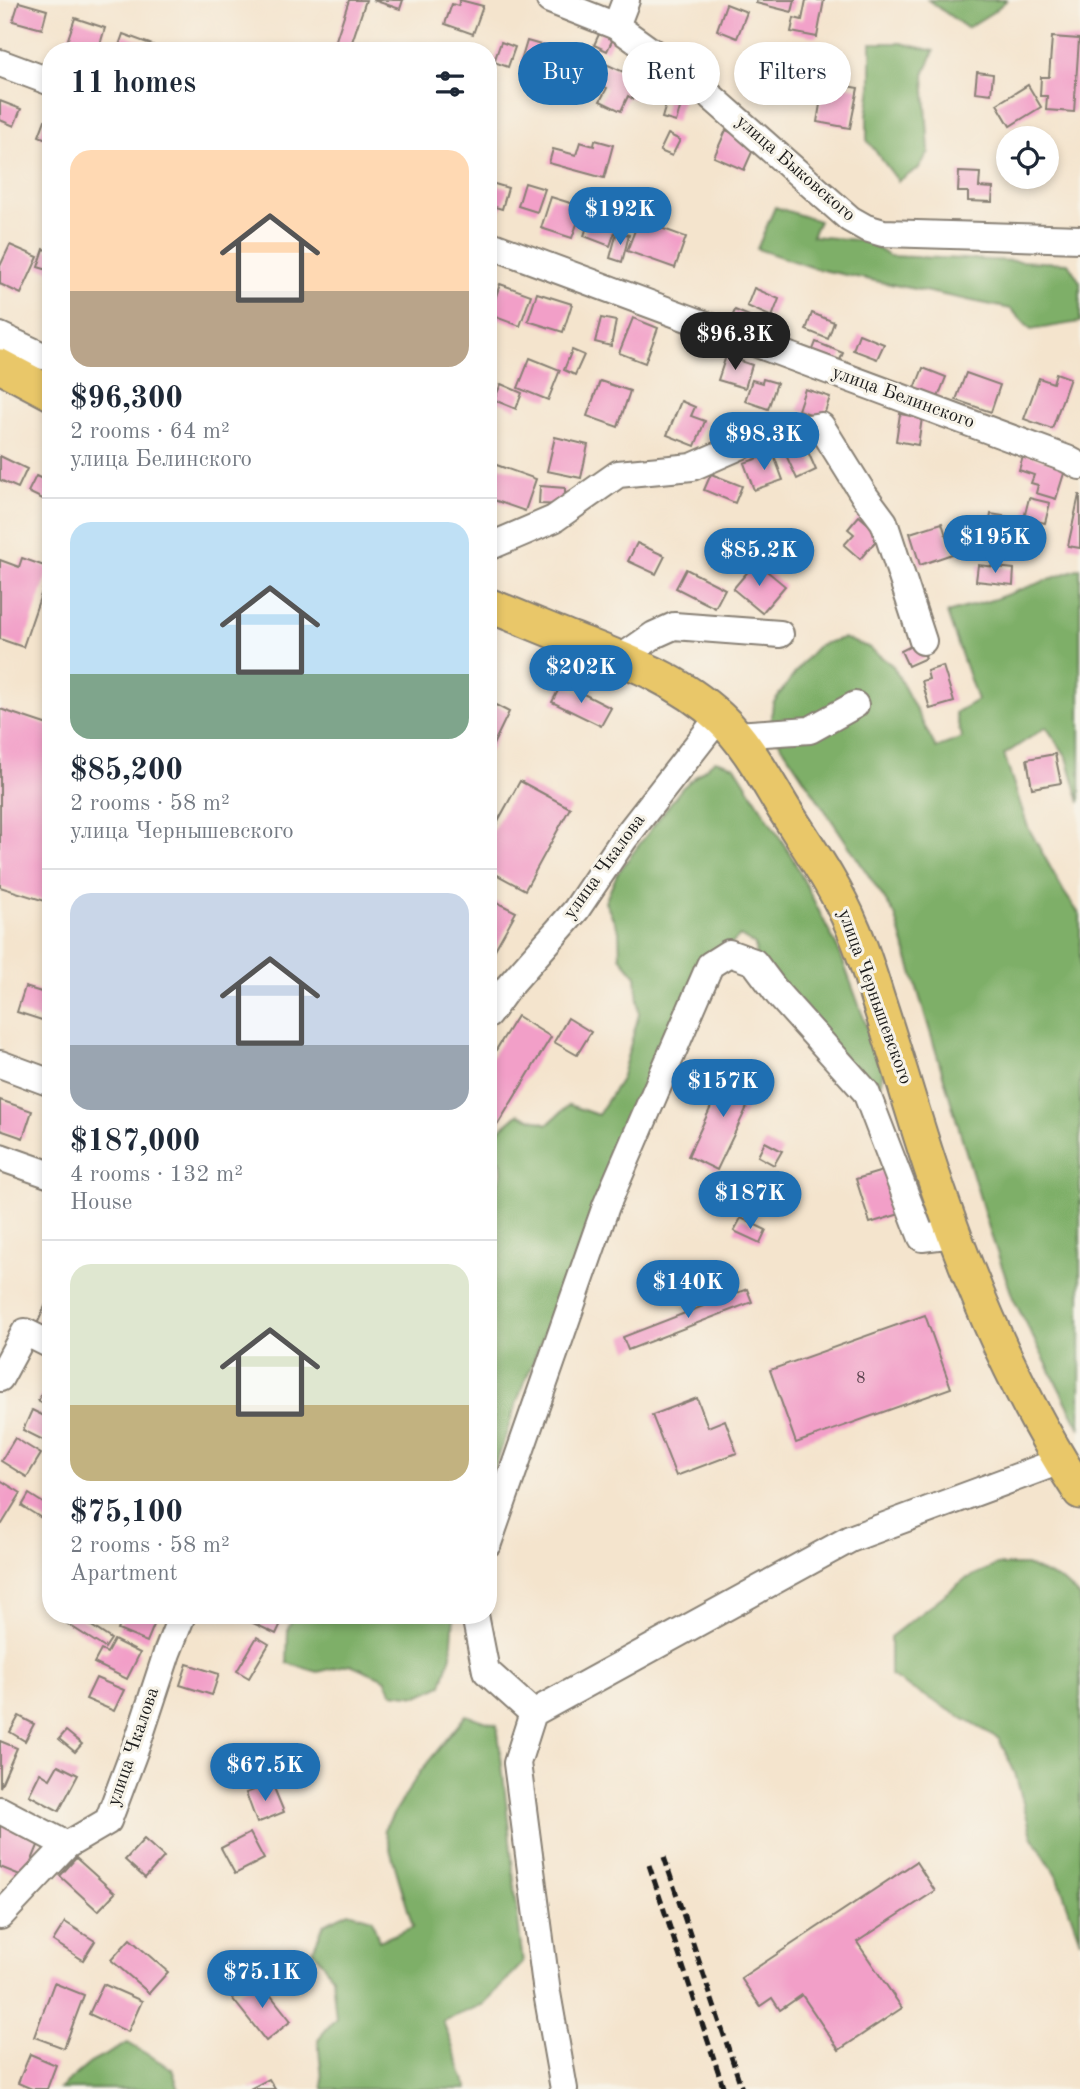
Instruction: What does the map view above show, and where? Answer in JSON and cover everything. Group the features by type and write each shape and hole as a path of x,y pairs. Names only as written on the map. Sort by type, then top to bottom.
{"main road":[{"path":"0,366 42,388"},
{"name":"улица Чернышевского","path":"497,610 621,658 661,677 692,696 727,726 765,778 834,889 852,926 976,1293 1009,1369 1080,1492"}],"street":[{"name":"улица Быковского","path":"550,0 615,26 698,85 850,219 866,228 883,233 1077,243"},
{"path":"615,26 626,0"},
{"path":"0,64 42,79"},
{"name":"улица Белинского","path":"497,247 1080,466"},
{"path":"0,335 42,356"},
{"path":"497,543 554,519 618,474 692,467 765,435 821,426 884,523 923,641"},
{"path":"621,658 654,635 674,626 780,634"},
{"path":"727,726 810,730 855,705"},
{"name":"улица Чкалова","path":"497,1003 576,910 624,839 727,726"},
{"path":"497,1517 606,1206 710,965 729,953 754,962 778,994 866,1092 922,1238 954,1234"},
{"path":"0,1064 42,1080"},
{"path":"0,1157 42,1172"},
{"path":"0,1378 25,1332 42,1340"},
{"path":"564,2089 547,1993 517,1763 533,1713 850,1538 1060,1461"},
{"name":"улица Чкалова","path":"0,1916 67,1845 108,1821 178,1624"},
{"path":"477,1624 486,1671 533,1713"},
{"path":"0,1810 67,1845"}],"green space":[{"path":"928,0 1007,0 967,28"},
{"path":"871,43 901,43 934,51 924,75 929,152 918,169 898,181 867,140"},
{"path":"775,207 819,221 812,236 867,241 889,256 1068,263 1080,282 1080,322 1031,330 1011,309 817,269 757,249"},
{"path":"1080,568 1080,803 1067,757 1046,727 1004,755 1028,827 1080,915 1080,1429 1013,1298 991,1235 895,915 770,728 773,703 805,660 819,645 843,638 868,647 893,666 936,748 962,738 955,713 977,700 947,613 995,599"},
{"path":"715,760 735,766 792,857 840,953 883,1071 879,1093 756,965 755,945 740,936 710,965 593,1214 519,1396 497,1461 497,1188 502,1172 501,1161 497,1159 497,1131 518,1114 548,1124 569,1105 598,1115 621,1079 639,1014 636,976 620,957 619,931 605,902 617,874 682,788"},
{"path":"997,1565 1026,1565 1062,1581 1080,1597 1080,1941 1058,1878 1032,1836 1015,1773 999,1739 890,1676 890,1637 965,1579"},
{"path":"290,1624 453,1624 451,1655 442,1685 418,1696 392,1693 385,1679 350,1664 318,1672 287,1663"},
{"path":"466,1715 497,1725 523,1963 484,2004 443,2021 468,2089 323,2089 318,2039 336,2018 332,1977 313,1950 324,1924 349,1912 372,1919 379,1941 413,1927 384,1829 420,1772"},
{"path":"128,2043 172,2069 179,2089 59,2089 90,2063"}],"building":[{"path":"349,0 366,0 352,42 335,42"},
{"path":"373,0 403,0 400,9"},
{"path":"460,0 483,6 473,34 445,24 452,4 458,6"},
{"path":"757,0 795,0 792,12 756,3"},
{"path":"806,0 824,0 817,37 791,32 794,18 802,20"},
{"path":"19,2 47,10 42,29 13,21"},
{"path":"726,4 747,12 737,38 717,30"},
{"path":"75,18 105,28 101,42 67,42"},
{"path":"601,30 614,37 608,49 608,42 595,42"},
{"path":"123,34 145,42 120,42"},
{"path":"1052,37 1079,39 1074,112 1046,110 1047,96 1040,96 1041,77 1049,77"},
{"path":"501,42 515,47 508,67 497,63"},
{"path":"608,65 622,71 624,105 621,111 608,105"},
{"path":"977,72 993,74 991,94 975,92"},
{"path":"1028,85 1041,107 1010,126 997,104"},
{"path":"851,87 858,88 850,128 817,122 820,105 851,105"},
{"path":"0,101 21,109 14,126 0,120"},
{"path":"666,105 681,105 676,122 662,118"},
{"path":"726,130 756,143 744,170 714,157"},
{"path":"668,134 680,140 672,156 660,151"},
{"path":"595,140 613,145 604,178 549,163 553,149 576,155 580,142 594,146"},
{"path":"959,172 980,173 979,187 993,188 992,202 968,201 968,192 958,192"},
{"path":"525,183 545,189 537,212 518,206"},
{"path":"497,185 508,188 502,209 497,208"},
{"path":"551,197 583,207 572,238 541,228"},
{"path":"593,208 620,217 610,246 584,236"},
{"path":"639,220 686,237 675,268 627,251"},
{"path":"617,232 629,235 622,262 610,258"},
{"path":"10,245 38,257 21,294 0,284 0,266"},
{"path":"500,284 531,295 520,326 497,318 497,293"},
{"path":"754,288 779,299 772,317 747,306"},
{"path":"537,293 572,304 563,332 528,321"},
{"path":"735,310 754,318 749,330 730,322"},
{"path":"812,313 834,322 828,339 806,330"},
{"path":"601,318 616,321 611,346 595,342"},
{"path":"633,318 658,328 645,363 619,353"},
{"path":"859,334 884,344 877,359 853,350"},
{"path":"816,342 843,353 838,365 811,355"},
{"path":"572,350 584,355 575,375 564,370"},
{"path":"726,356 752,365 745,388 718,380"},
{"path":"530,358 560,370 548,400 518,388"},
{"path":"923,368 946,377 937,400 914,391"},
{"path":"966,373 1000,385 991,412 956,400"},
{"path":"1056,373 1070,378 1052,429 1024,419 1039,378 1053,383"},
{"path":"763,379 777,383 768,409 745,401 752,380 762,383"},
{"path":"600,381 630,391 618,427 587,416"},
{"path":"501,384 522,393 516,409 497,401"},
{"path":"805,389 830,397 823,418 798,410"},
{"path":"681,401 695,407 691,416 705,421 695,446 667,435"},
{"path":"900,414 922,418 918,445 896,441"},
{"path":"555,437 588,445 581,478 547,471"},
{"path":"805,445 816,470 797,479 785,453"},
{"path":"773,453 783,480 754,490 744,463"},
{"path":"1024,453 1066,467 1056,499 1036,493 1038,485 1031,483 1034,475 1019,470"},
{"path":"0,456 27,469 18,488 0,480"},
{"path":"497,465 536,479 525,511 497,501"},
{"path":"711,474 742,486 735,503 704,490"},
{"path":"36,476 42,479 42,499 28,492"},
{"path":"540,486 565,488 565,505 539,504"},
{"path":"1080,495 1080,548 1068,546"},
{"path":"1029,498 1050,503 1045,523 1024,518"},
{"path":"991,514 1021,519 1015,551 986,546"},
{"path":"859,516 881,535 860,559 844,545 854,534 848,529"},
{"path":"942,523 952,554 920,565 910,533"},
{"path":"637,543 665,556 656,574 628,561"},
{"path":"22,558 42,565 42,591 23,647 0,639 0,560 19,567"},
{"path":"756,562 785,586 762,613 733,589"},
{"path":"978,565 1014,569 1013,585 976,581"},
{"path":"686,569 725,589 715,608 676,588"},
{"path":"919,642 926,658 908,666 901,651"},
{"path":"943,666 954,702 930,709 922,681 929,679 927,671"},
{"path":"562,683 611,708 601,726 552,702"},
{"path":"497,706 509,712 497,737"},
{"path":"0,709 42,723 42,900 0,887"},
{"path":"1055,754 1061,783 1032,788 1027,759"},
{"path":"520,781 570,808 525,890 497,875 497,823"},
{"path":"497,902 516,912 497,946"},
{"path":"25,987 42,992 42,1020 17,1012"},
{"path":"517,1016 551,1037 498,1124 497,1124 497,1048"},
{"path":"568,1018 591,1032 577,1055 554,1042"},
{"path":"729,1068 759,1082 717,1170 688,1156"},
{"path":"0,1100 32,1111 23,1138 0,1130"},
{"path":"765,1142 782,1151 774,1165 758,1156"},
{"path":"889,1169 903,1213 870,1223 856,1179"},
{"path":"741,1218 766,1230 760,1243 734,1231"},
{"path":"747,1289 752,1302 628,1350 623,1337"},
{"path":"42,1313 42,1336 33,1333"},
{"path":"925,1315 951,1388 796,1443 770,1370"},
{"path":"697,1398 708,1427 725,1420 737,1453 676,1476 652,1415"},
{"path":"32,1410 42,1415 42,1440 23,1430"},
{"path":"15,1438 41,1454 27,1477 1,1461"},
{"path":"0,1480 21,1493 2,1524 0,1523"},
{"path":"29,1494 42,1502 42,1518 22,1506"},
{"path":"68,1624 88,1624 111,1639 105,1648"},
{"path":"120,1624 154,1624 147,1642 118,1630"},
{"path":"255,1624 281,1624 276,1634"},
{"path":"257,1637 269,1644 249,1678 237,1671"},
{"path":"114,1640 140,1653 127,1679 94,1663 101,1650 107,1653"},
{"path":"187,1664 219,1674 212,1695 180,1685"},
{"path":"96,1678 124,1690 114,1711 86,1699"},
{"path":"19,1716 34,1724 25,1741 10,1732"},
{"path":"66,1731 82,1744 75,1752 59,1739"},
{"path":"0,1741 17,1748 0,1787"},
{"path":"58,1765 78,1775 59,1811 29,1795 40,1773 50,1779"},
{"path":"272,1783 284,1812 257,1823 246,1793"},
{"path":"0,1820 40,1841 25,1877 0,1867"},
{"path":"250,1833 264,1859 235,1874 221,1848"},
{"path":"144,1839 164,1857 145,1878 125,1860"},
{"path":"76,1858 115,1893 98,1911 60,1876"},
{"path":"916,1862 935,1891 857,1942 902,2008 839,2050 802,1995 780,2010 772,1998 760,2006 741,1978"},
{"path":"65,1922 95,1941 83,1960 53,1941"},
{"path":"130,1939 168,1972 149,1993 111,1960"},
{"path":"257,1978 291,2021 266,2041 232,1998"},
{"path":"54,1983 84,1995 64,2048 34,2037"},
{"path":"103,1984 142,2001 128,2032 89,2014"},
{"path":"30,2054 56,2065 47,2089 32,2089 18,2083"},
{"path":"269,2079 275,2089 250,2089"}],"railway":[{"path":"664,1857 742,2089"},
{"path":"649,1865 724,2089"}]}
